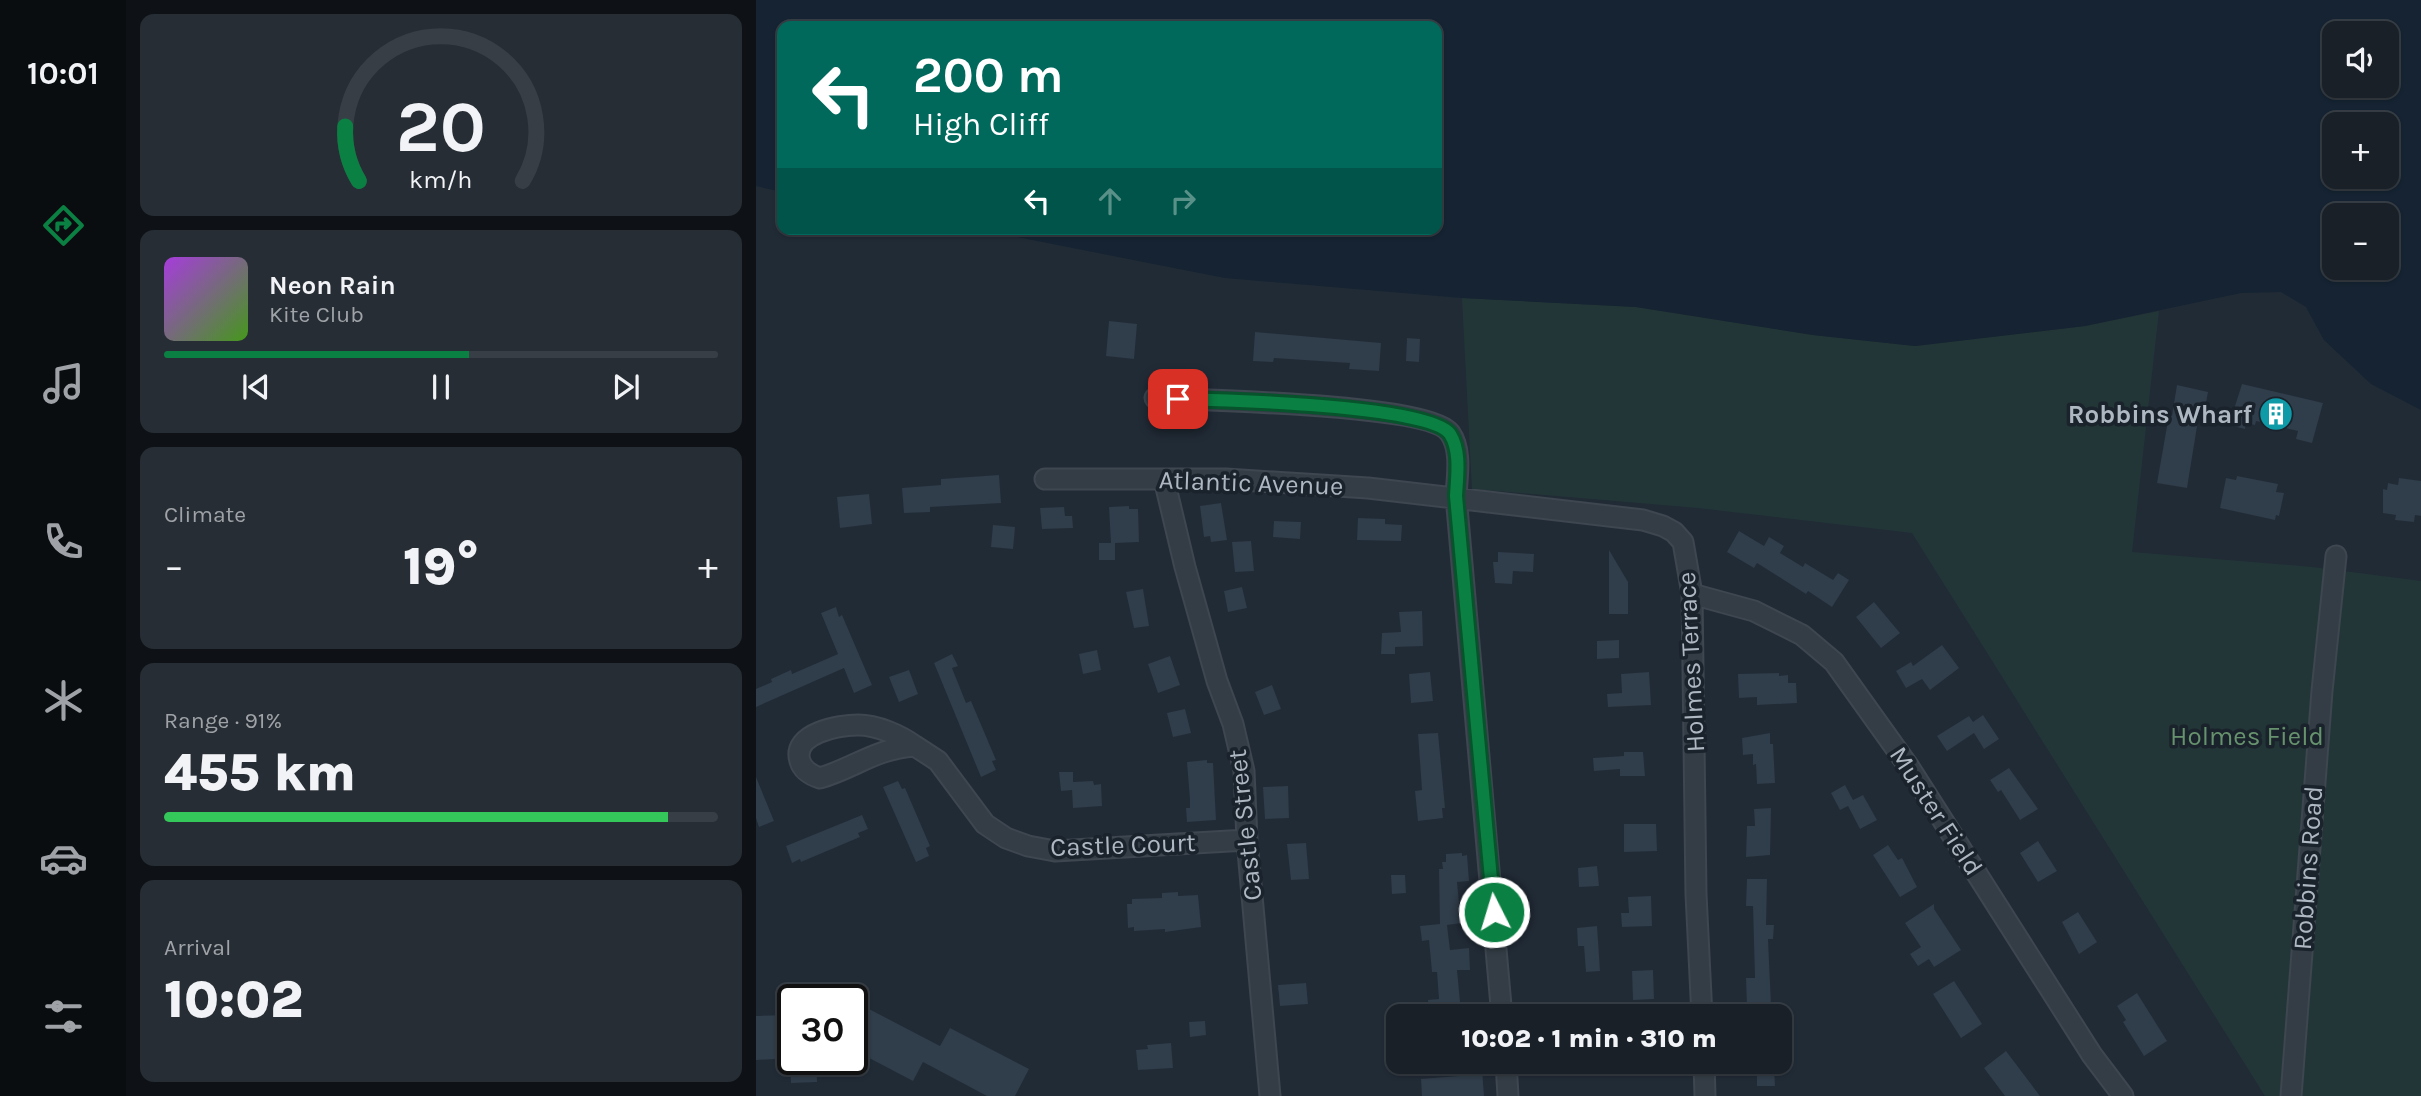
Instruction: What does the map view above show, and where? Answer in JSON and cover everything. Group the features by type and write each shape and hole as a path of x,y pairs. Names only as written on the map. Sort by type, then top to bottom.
{"street":[{"path":"1155,398 1247,401 1407,416 1437,423 1450,433 1455,449 1456,496 1501,1004"},
{"name":"Atlantic Avenue","path":"1045,479 1267,482 1456,496"},
{"name":"Castle Street","path":"1164,479 1185,567 1217,681 1233,724 1241,759 1270,1096"},
{"name":"Holmes Terrace","path":"1456,496 1643,520 1674,531 1683,542 1692,594 1696,894 1701,1004"},
{"name":"Robbins Road","path":"2291,1096 2322,691 2336,556"},
{"name":"Muster Field","path":"1692,594 1754,611 1802,635 1834,662 1909,767 2092,1055 2123,1096"},
{"name":"Castle Court","path":"915,746 892,748 871,755 848,768 820,778 806,771 799,759 806,740 835,727 861,724 884,731 915,746 938,761 985,824 1006,838 1028,846 1055,851 1247,840"},
{"path":"1507,1074 1508,1096"},
{"path":"1704,1074 1705,1096"}],"green space":[{"name":"Holmes Field","path":"1462,298 1636,307 1813,335 1915,346 2085,326 2159,311 2132,552 2312,567 2421,581 2421,1096 2265,1096 1912,533 1698,508 1472,489"}],"water":[{"path":"756,0 2421,0 2421,410 2371,384 2324,340 2306,307 2281,292 2241,293 2085,326 1915,346 1813,335 1636,307 1462,298 1225,278 1006,235 1442,235 1442,21 777,21 777,191 756,186"}],"building":[{"path":"1109,321 1137,324 1134,359 1106,356"},
{"path":"1255,332 1381,343 1379,371 1349,369 1350,363 1274,358 1273,362 1253,361"},
{"path":"1407,338 1420,339 1419,362 1406,361"},
{"name":"Robbins Wharf","path":"2242,384 2323,403 2312,443 2296,439 2298,431 2256,421 2255,425 2246,423 2245,429 2229,425"},
{"name":"Robbins Wharf","path":"2177,385 2208,392 2205,408 2200,408 2187,488 2157,483"},
{"path":"999,475 1001,503 930,507 930,512 904,513 902,488 941,485 941,479"},
{"name":"Robbins Wharf","path":"2237,476 2278,484 2276,492 2284,493 2279,516 2276,515 2275,520 2220,508 2226,478 2236,480"},
{"path":"2399,478 2421,481 2421,516 2415,515 2414,522 2395,520 2396,515 2383,513 2383,489 2387,490 2388,483 2398,485"},
{"path":"869,494 872,524 840,528 837,497"},
{"path":"1221,503 1227,540 1211,542 1210,536 1204,537 1200,506"},
{"path":"1129,506 1129,509 1138,509 1139,542 1115,543 1115,560 1099,560 1099,543 1111,543 1109,507"},
{"path":"1064,507 1065,516 1072,516 1073,528 1042,529 1040,508"},
{"path":"1358,518 1385,519 1385,524 1402,525 1401,541 1357,540"},
{"path":"1274,521 1301,522 1300,539 1273,537"},
{"path":"993,525 1015,527 1013,549 991,547"},
{"path":"1739,531 1764,546 1769,537 1784,546 1780,553 1803,567 1805,563 1833,580 1838,573 1849,580 1832,607 1757,563 1754,568 1727,552"},
{"path":"1251,541 1254,571 1235,572 1232,542"},
{"path":"1609,550 1628,582 1628,614 1609,614"},
{"path":"1498,552 1534,554 1533,572 1513,571 1512,584 1495,583 1493,562 1498,562"},
{"path":"1242,587 1247,608 1228,612 1224,591"},
{"path":"1143,589 1149,626 1134,628 1126,592"},
{"path":"1874,602 1900,633 1881,648 1856,617"},
{"path":"836,607 872,685 854,693 844,668 756,707 756,689 772,682 771,679 791,670 792,674 838,654 821,613"},
{"path":"1422,611 1423,646 1395,647 1395,654 1381,654 1382,633 1401,632 1399,612"},
{"path":"1619,640 1619,658 1597,659 1597,641"},
{"path":"1942,645 1959,668 1930,690 1922,679 1906,688 1896,671 1911,662 1913,666"},
{"path":"1097,650 1101,670 1083,674 1079,654"},
{"path":"952,654 958,666 952,668 966,703 971,701 996,760 992,761 996,770 981,777 934,663"},
{"path":"1170,656 1180,685 1158,693 1148,664"},
{"path":"909,670 918,694 899,702 889,677"},
{"path":"1430,672 1433,701 1411,703 1409,674"},
{"path":"1649,672 1651,705 1608,707 1607,694 1622,693 1621,674"},
{"path":"1779,673 1779,676 1788,675 1788,683 1796,683 1797,703 1757,705 1757,697 1739,698 1738,674"},
{"path":"1272,685 1281,709 1264,715 1255,692"},
{"path":"1185,709 1191,733 1173,737 1167,713"},
{"path":"1983,715 1999,739 1984,749 1974,733 1947,751 1937,736 1969,716 1973,722"},
{"path":"1438,733 1445,808 1442,808 1443,818 1418,821 1415,791 1422,790 1418,734"},
{"path":"1770,733 1775,783 1757,784 1753,754 1743,755 1742,738"},
{"path":"1624,752 1643,752 1645,776 1620,776 1620,769 1594,771 1593,758 1624,756"},
{"path":"1207,760 1207,763 1213,763 1216,820 1187,822 1186,808 1190,808 1190,800 1187,762"},
{"path":"2009,768 2038,809 2020,820 2001,790 1998,792 1990,780"},
{"path":"1059,772 1073,772 1073,782 1093,781 1094,785 1101,784 1102,806 1073,808 1072,790 1061,791"},
{"path":"756,777 774,821 759,827 756,818"},
{"path":"898,781 902,789 905,788 930,846 926,848 929,856 916,862 883,787"},
{"path":"1845,785 1853,800 1863,795 1877,820 1860,829 1848,806 1840,810 1831,793"},
{"path":"1288,786 1289,818 1265,819 1263,787"},
{"path":"1771,808 1770,855 1746,857 1747,826 1755,826 1754,809"},
{"path":"862,815 868,829 858,833 860,837 801,862 800,859 792,863 786,846"},
{"path":"1624,824 1656,824 1657,851 1624,852"},
{"path":"2038,841 2057,871 2038,882 2020,853"},
{"path":"1306,843 1309,879 1291,880 1287,844"},
{"path":"1888,845 1898,860 1902,858 1917,887 1900,897 1873,855"},
{"path":"1446,854 1467,855 1469,881 1457,882 1461,923 1447,925 1450,950 1469,948 1470,970 1457,970 1460,1004 1428,1004 1428,1000 1439,999 1437,972 1432,972 1429,940 1422,941 1420,926 1440,924 1439,869 1443,869 1442,862 1446,862"},
{"path":"1597,866 1599,886 1579,887 1578,868"},
{"path":"1391,875 1405,875 1406,893 1392,894"},
{"path":"1747,879 1767,879 1766,925 1774,925 1773,939 1768,939 1771,1004 1747,1004 1746,978 1755,978 1753,906 1746,906"},
{"path":"1178,892 1178,896 1198,895 1201,927 1165,932 1165,929 1134,931 1134,927 1128,928 1127,904 1132,904 1132,899 1162,898 1162,893"},
{"path":"1651,896 1652,926 1622,927 1621,913 1629,913 1628,897"},
{"path":"1934,904 1934,909 1961,950 1934,967 1929,959 1918,966 1910,954 1921,947 1905,923"},
{"path":"2078,912 2097,942 2079,954 2062,922"},
{"path":"1597,926 1600,971 1586,972 1584,946 1578,946 1577,928"},
{"path":"1653,970 1654,999 1633,1000 1632,971"},
{"path":"1954,981 1982,1024 1961,1038 1933,994"},
{"path":"1306,983 1308,1004 1280,1006 1278,985"},
{"path":"2137,993 2167,1041 2144,1056 2123,1022 2126,1020 2117,1006"},
{"path":"869,1009 940,1046 950,1028 1029,1069 1015,1096 987,1096 923,1062 913,1081 868,1057"},
{"path":"777,1015 777,1059 756,1060 756,1016"},
{"path":"1205,1021 1206,1035 1190,1037 1189,1022"},
{"path":"1171,1043 1173,1068 1138,1070 1136,1050 1148,1049 1147,1045"},
{"path":"2006,1051 2040,1096 2005,1096 1984,1068"},
{"path":"1482,1074 1484,1096 1422,1096 1421,1079"},
{"path":"1757,1074 1774,1074 1775,1086 1757,1086"},
{"path":"791,1075 817,1075 817,1082 791,1083"}],"place":[{"name":"Robbins Wharf","path":"2276,414"}],"route":[{"path":"1178,399 1247,401 1407,416 1437,423 1450,433 1458,467 1456,496 1494,912"}]}
